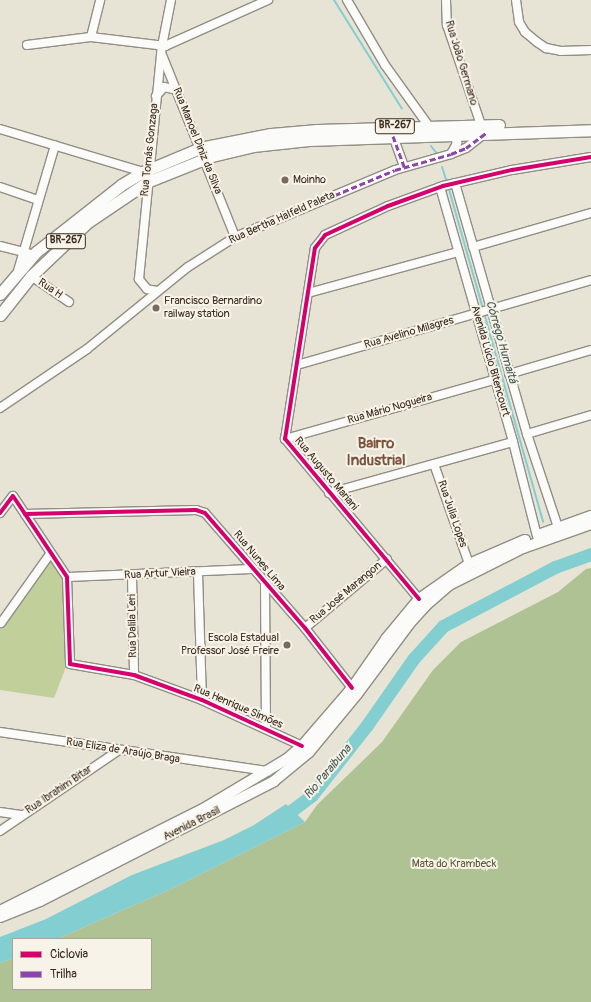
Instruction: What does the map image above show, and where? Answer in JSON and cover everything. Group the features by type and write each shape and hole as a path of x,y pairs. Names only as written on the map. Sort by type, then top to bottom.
{"highway":[{"name":"BR-267","path":"483,129 591,123"},
{"name":"BR-267","path":"0,294 36,252 87,210 145,171 270,134 428,125 451,129"},
{"name":"BR-267","path":"0,315 31,276 88,222 147,182 202,153 274,144 393,136 451,129 591,130"}],"main road":[{"path":"354,691 386,639 420,599 469,564 558,527 591,516"},
{"path":"524,548 591,524"},
{"path":"354,691 425,606 449,585 553,533 558,527"},
{"path":"393,644 403,624 418,607 420,599"},
{"name":"Avenida Brasil","path":"0,910 89,868 254,781 302,746 354,691"},
{"name":"Avenida Brasil","path":"0,917 40,901 268,784 302,760 354,691"}],"street":[{"path":"91,37 100,0"},
{"name":"Rua Tomás Gonzaga","path":"157,291 147,289 139,279 147,182 145,171 162,46 171,0"},
{"path":"27,45 91,37 162,46 239,15 266,0"},
{"path":"347,0 385,65 428,125"},
{"name":"Rua João Germano","path":"446,0 447,25 483,129"},
{"path":"516,0 520,22 525,32 546,48 561,51 591,50"},
{"name":"Rua Manoel Diniz da Silva","path":"162,46 163,60 177,90 235,237"},
{"path":"156,96 164,87 177,90"},
{"path":"0,129 145,171"},
{"path":"451,129 457,143 452,154"},
{"name":"Rua Bertha Halfeld Paleta","path":"0,408 87,349 157,291 235,237 404,167 452,154 466,148 483,129"},
{"path":"393,136 404,167"},
{"path":"18,272 55,145"},
{"path":"441,187 512,170 591,157"},
{"name":"Avenida Lúcio Bitencourt","path":"454,183 527,434 558,527"},
{"name":"Avenida Lúcio Bitencourt","path":"441,187 494,380 513,442 537,536"},
{"name":"Rua Augusto Mariani","path":"420,599 285,439 308,294 312,255 317,243 325,235 381,209 441,187"},
{"path":"0,188 38,200"},
{"path":"473,247 591,213"},
{"path":"0,246 23,252 36,252"},
{"path":"308,294 458,252"},
{"name":"Rua H","path":"31,276 69,302"},
{"name":"Rua Avelino Milagres","path":"297,365 591,280"},
{"path":"509,374 591,350"},
{"name":"Rua Mário Nogueira","path":"285,439 494,380"},
{"path":"527,434 591,415"},
{"path":"329,493 513,442"},
{"name":"Rua Julia Lopes","path":"434,464 469,564"},
{"path":"0,513 13,496 50,554 67,577"},
{"name":"Rua Nunes Lima","path":"25,514 202,511 209,515 265,584 305,628 354,691"},
{"path":"2,622 50,554"},
{"name":"Rua José Marangon","path":"305,628 387,559"},
{"name":"Rua Artur Vieira","path":"67,577 132,576 253,569"},
{"path":"198,573 202,700"},
{"name":"Rua Dalila Leri","path":"132,576 134,675"},
{"name":"Rua Henrique Simões","path":"67,577 69,662 73,666 134,675 202,700 266,728 302,746"},
{"path":"265,584 266,728"},
{"name":"Rua Eliza de Araújo Braga","path":"0,732 246,770 268,771"},
{"name":"Rua Ibrahim Bitar","path":"0,831 21,815 119,750"},
{"path":"246,770 254,781"},
{"path":"0,812 21,815"}],"green space":[{"path":"50,558 65,578 66,667 54,698 0,690 0,623"},
{"name":"Mata do Krambeck","path":"591,568 591,1002 0,1002 0,963 12,958 12,990 152,990 152,938 59,938 173,888 305,822 317,805 382,742 433,670 461,642 558,592 586,569"}],"water":[{"path":"286,804 305,822 173,888 59,938 12,938 12,958 0,963 0,937 46,919 132,875 224,840 254,825"}],"waterway":[{"name":"Córrego Humaitá","path":"334,0 402,109"},
{"name":"Córrego Humaitá","path":"431,146 438,155"},
{"name":"Córrego Humaitá","path":"442,167 447,182"},
{"name":"Córrego Humaitá","path":"448,186 483,309"},
{"name":"Córrego Humaitá","path":"484,313 543,522"},
{"name":"Rio Paraibuna","path":"276,819 291,811 312,795 367,725 414,658 443,626 555,567 591,554"}],"marked path":[{"path":"235,237 395,170 451,154 466,148 486,133"},
{"path":"393,136 404,167"}],"cycle path":[{"path":"419,599 285,439 315,248 325,235 388,206 443,186 512,170 591,157"},
{"path":"0,513 13,496 67,577 70,664 134,675 202,700 302,746"},
{"path":"25,514 196,510 205,513 305,628 352,688"}],"place":[{"name":"Moinho","path":"285,180"},
{"name":"Francisco Bernardino railway station","path":"156,308"},
{"name":"Escola Estadual Professor José Freire","path":"287,645"}],"district":[{"name":"Bairro Industrial","path":"376,452"}]}
